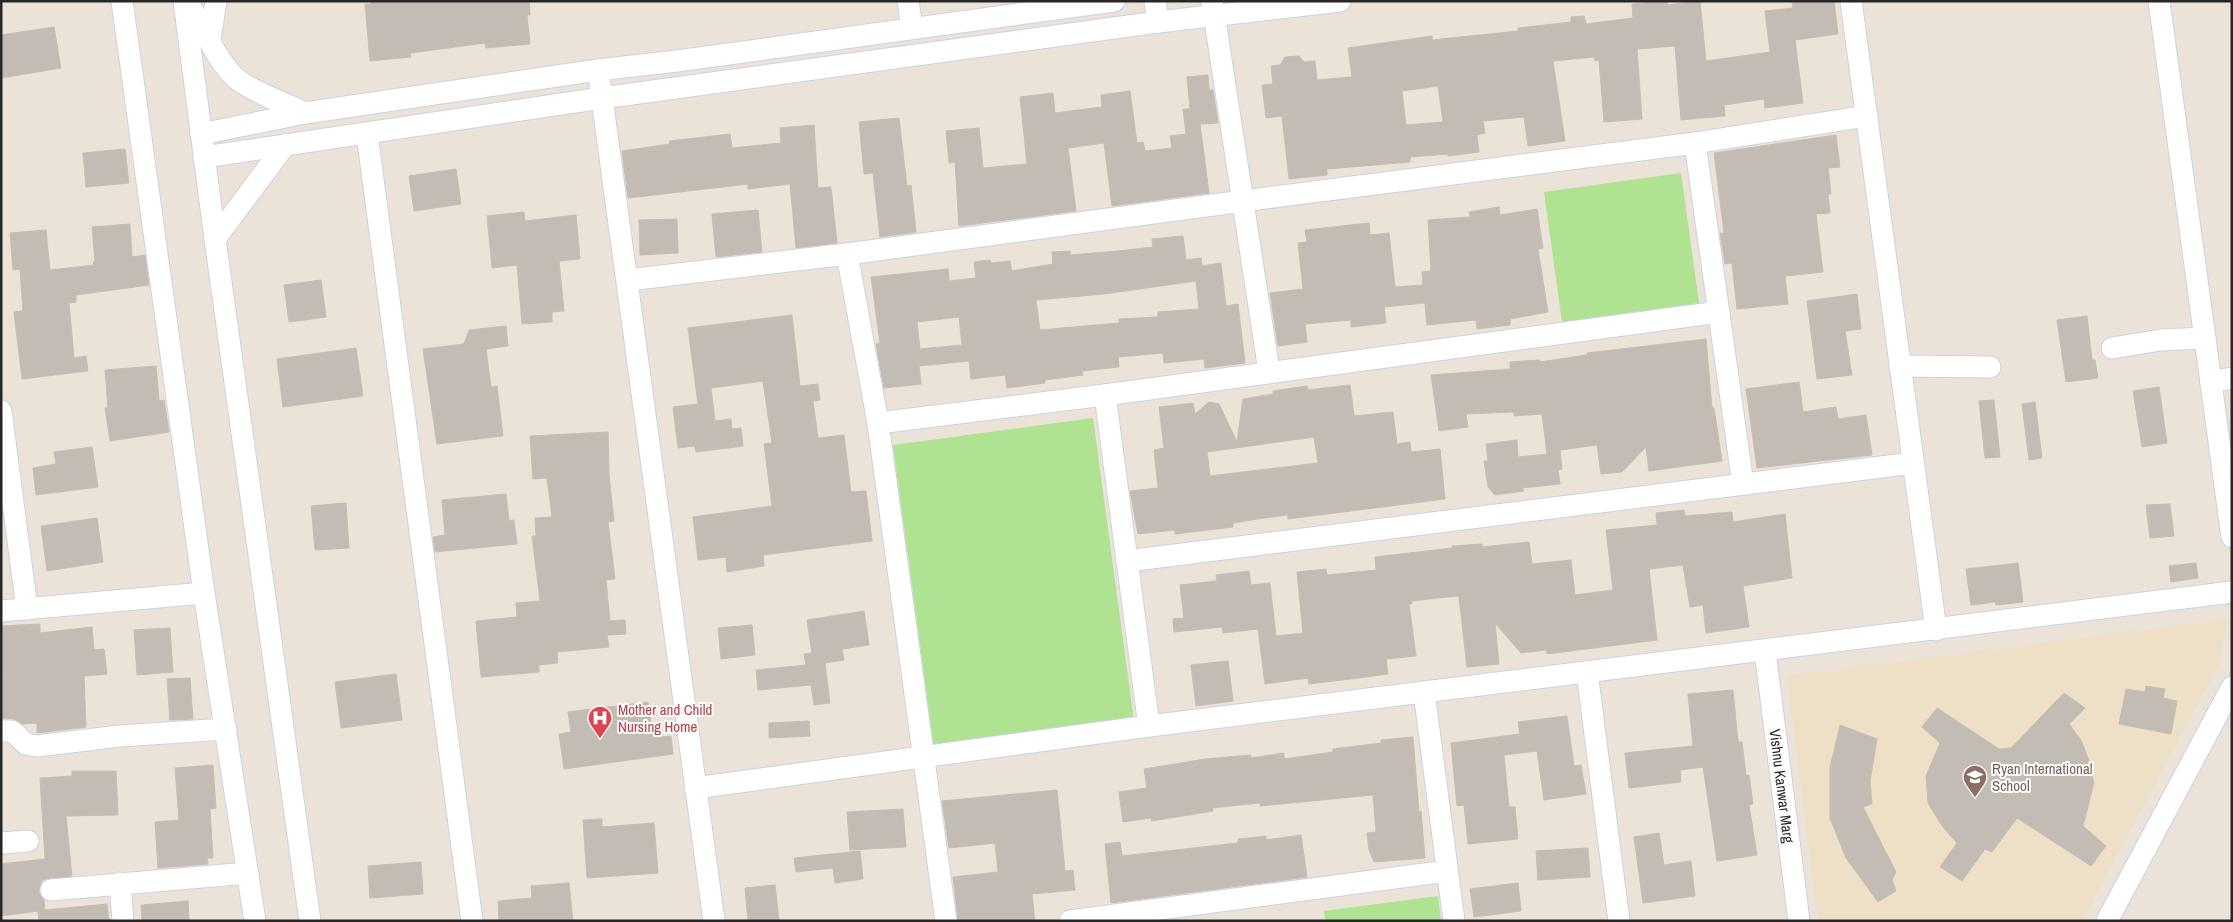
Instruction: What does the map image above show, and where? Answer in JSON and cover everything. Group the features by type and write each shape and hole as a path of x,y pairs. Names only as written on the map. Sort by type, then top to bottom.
{"street":[{"path":"122,1 204,593 255,921"},
{"path":"186,1 223,64 238,80 305,113"},
{"path":"186,1 204,157 310,921"},
{"path":"210,39 216,1"},
{"path":"908,1 912,28"},
{"path":"201,134 305,113 598,70 677,61 1114,1"},
{"path":"1155,1 1158,22"},
{"path":"204,157 602,98 1158,22 1213,9 1340,1"},
{"path":"1851,1 1936,630"},
{"path":"2160,1 2232,537"},
{"path":"1213,9 1269,371"},
{"path":"598,70 714,921"},
{"path":"628,280 848,254 1695,143 1867,116"},
{"path":"367,134 472,921"},
{"path":"1695,143 1743,484"},
{"path":"215,238 285,145"},
{"path":"848,254 878,423 946,921"},
{"path":"878,423 1105,395 1269,371 1719,312"},
{"path":"2112,348 2161,340 2205,338"},
{"path":"1900,366 1990,367"},
{"path":"2211,382 2232,378"},
{"path":"1105,395 1149,726"},
{"path":"1,411 27,609"},
{"path":"1127,561 1913,463"},
{"path":"695,788 1149,726 2232,592"},
{"path":"1,611 204,593"},
{"name":"Vishnu Kanwar Marg","path":"1765,651 1799,921"},
{"path":"1587,672 1619,921"},
{"path":"2108,921 2232,687"},
{"path":"1424,692 1454,921"},
{"path":"1,731 12,731 26,744 37,746 120,736 226,729"},
{"path":"1,843 28,841"},
{"path":"1070,921 1447,871"},
{"path":"51,890 248,873"},
{"path":"120,883 123,921"}],"shaded area":[{"name":"Ryan International School","path":"2228,619 2218,666 2082,921 1818,921 1787,676"}],"green space":[{"path":"1681,173 1699,303 1562,322 1544,192"},
{"path":"1093,418 1134,721 934,748 893,445"},
{"path":"1438,896 1441,921 1325,921 1324,911"}],"building":[{"path":"371,1 529,1 530,15 527,15 530,44 486,48 485,43 410,53 411,57 370,61 365,4 371,4"},
{"path":"1666,1 1668,5 1700,1 1706,61 1770,52 1765,11 1793,8 1792,3 1798,1 1834,1 1838,34 1795,40 1803,103 1765,108 1764,99 1724,105 1725,116 1681,120 1675,46 1637,49 1642,119 1604,122 1599,60 1595,61 1594,57 1553,61 1565,141 1528,146 1524,117 1483,121 1485,133 1477,135 1479,152 1448,156 1448,154 1410,157 1410,162 1327,169 1327,175 1289,179 1282,116 1266,118 1262,85 1273,84 1271,66 1280,65 1285,57 1299,56 1304,62 1315,61 1317,80 1352,77 1348,48 1432,36 1432,40 1518,31 1518,28 1571,22 1571,17 1584,16 1586,24 1633,18 1632,4","holes":["1438,86 1443,122 1406,125 1402,91"]},
{"path":"54,27 61,68 1,78 1,35"},
{"path":"1208,75 1209,90 1213,90 1218,123 1200,124 1209,193 1112,206 1104,143 1068,148 1076,211 959,226 955,162 949,163 946,131 979,128 983,168 1027,164 1020,97 1053,93 1055,113 1102,107 1101,95 1130,91 1137,143 1143,142 1145,151 1172,148 1170,136 1186,134 1183,109 1190,109 1187,77"},
{"path":"899,118 907,186 911,185 916,232 880,237 873,173 864,174 859,122"},
{"path":"814,125 818,188 831,187 837,243 796,248 790,184 748,189 748,184 628,198 622,151 670,144 669,141 730,134 732,148 781,143 780,128"},
{"path":"1836,135 1840,167 1828,168 1831,194 1828,194 1830,213 1816,214 1823,272 1785,276 1788,304 1737,309 1732,263 1725,264 1720,233 1724,233 1714,153"},
{"path":"125,149 129,183 86,187 83,153"},
{"path":"456,169 461,204 414,211 409,176"},
{"path":"1499,207 1500,215 1537,209 1543,248 1538,249 1548,312 1510,319 1510,325 1477,329 1476,320 1427,325 1425,303 1384,307 1386,323 1351,327 1351,320 1305,324 1307,342 1278,346 1270,293 1303,289 1298,243 1307,242 1305,230 1369,223 1370,235 1389,233 1395,287 1423,285 1422,272 1431,271 1428,220 1470,217 1469,212"},
{"path":"758,210 762,252 716,257 712,214"},
{"path":"524,212 525,221 576,215 580,259 559,261 564,311 552,312 552,322 522,324 517,265 492,268 487,216"},
{"path":"677,219 678,253 640,255 639,220"},
{"path":"130,224 132,257 145,255 149,285 76,295 76,302 69,303 74,358 86,356 88,371 22,379 14,312 23,311 20,269 13,270 10,233 46,230 50,270 94,265 92,227"},
{"path":"1183,236 1186,260 1201,258 1202,266 1221,263 1226,306 1238,304 1245,363 1205,368 1204,359 1164,363 1163,353 1118,357 1119,367 1082,371 1083,375 1007,388 1005,375 971,379 969,361 919,366 921,384 884,388 876,344 880,343 871,277 948,269 949,281 976,278 974,262 990,260 991,263 1010,261 1012,271 1053,264 1052,252 1070,251 1070,255 1153,247 1152,239","holes":["1196,281 1199,309 1158,312 1158,317 1119,319 1119,323 1040,330 1036,300 1104,294","959,317 962,345 920,349 917,322"]},
{"path":"321,280 326,317 289,322 284,285"},
{"path":"1857,294 1861,329 1845,331 1852,375 1817,379 1807,301"},
{"path":"792,315 800,386 818,384 820,400 813,401 818,438 844,435 851,492 866,491 872,541 763,555 764,566 727,572 726,557 698,560 693,517 772,506 764,444 772,443 763,381 711,388 715,421 731,419 732,429 741,428 743,446 696,452 695,446 678,448 673,407 698,404 688,328"},
{"path":"2087,316 2092,360 2095,360 2098,378 2066,382 2057,320"},
{"path":"506,326 508,346 486,349 491,387 497,386 503,436 437,444 423,349 464,344 469,330"},
{"path":"1706,339 1712,408 1714,408 1722,461 1649,471 1646,447 1622,472 1601,474 1597,445 1560,450 1562,469 1558,470 1560,484 1522,488 1524,491 1495,495 1488,487 1484,461 1488,461 1486,444 1517,440 1518,457 1547,454 1542,414 1514,416 1514,412 1466,414 1468,427 1439,431 1431,375 1510,369 1510,362 1540,360 1540,362 1587,355 1587,353"},
{"path":"356,348 363,396 283,407 277,359"},
{"path":"156,366 159,401 164,400 169,432 110,441 105,408 108,408 105,370"},
{"path":"1799,382 1803,412 1836,407 1838,419 1866,415 1872,455 1757,468 1746,389"},
{"path":"1350,385 1354,416 1393,412 1397,444 1410,442 1411,452 1440,449 1445,499 1288,519 1288,515 1264,518 1233,523 1233,527 1175,534 1175,530 1138,534 1130,491 1158,488 1154,450 1164,448 1159,407 1193,403 1195,414 1209,402 1219,404 1237,442 1243,399 1273,394 1273,391 1307,386 1308,390","holes":["1314,437 1318,463 1210,476 1207,452"]},
{"path":"2159,387 2167,443 2142,447 2133,391"},
{"path":"1994,400 2000,457 1985,458 1979,401"},
{"path":"2035,402 2042,458 2029,460 2022,404"},
{"path":"608,432 609,475 614,521 608,522 615,579 606,580 610,621 625,620 626,634 607,635 609,647 557,652 558,663 539,665 539,672 481,677 476,621 517,617 516,603 540,601 532,536 536,536 535,518 552,517 547,478 533,479 530,436"},
{"path":"92,447 98,487 36,495 33,468 56,464 54,452"},
{"path":"506,494 509,521 514,520 517,544 435,552 433,537 445,535 442,500"},
{"path":"346,503 349,548 315,550 311,506"},
{"path":"2170,504 2174,536 2150,538 2146,505"},
{"path":"1684,510 1685,516 1732,512 1733,522 1785,514 1792,578 1743,586 1749,627 1706,633 1703,605 1690,607 1683,565 1649,569 1657,640 1547,654 1546,650 1521,653 1495,623 1499,664 1467,667 1459,597 1457,596 1411,601 1412,604 1409,604 1416,656 1386,659 1388,674 1359,678 1309,684 1308,678 1265,684 1258,629 1223,633 1222,627 1174,632 1173,619 1184,618 1180,585 1217,581 1216,575 1249,571 1251,585 1270,583 1276,636 1303,633 1297,572 1326,569 1327,575 1376,570 1375,557 1452,548 1452,546 1482,544 1482,547 1529,542 1532,564 1571,560 1575,595 1613,590 1606,530 1657,525 1656,513"},
{"path":"97,518 103,562 47,571 41,526"},
{"path":"2018,563 2023,602 1996,605 1995,602 1971,605 1966,569"},
{"path":"2196,563 2198,578 2171,582 2169,566"},
{"path":"864,611 869,645 842,649 844,660 825,663 830,703 814,705 811,685 758,690 756,670 806,665 804,654 812,653 807,620"},
{"path":"40,624 40,633 92,627 94,650 104,649 107,674 84,676 86,727 37,733 37,723 22,724 13,719 1,718 1,679 3,679 1,626"},
{"path":"752,625 755,655 721,659 718,628"},
{"path":"170,628 173,672 137,675 134,630"},
{"path":"1228,661 1233,701 1196,706 1191,665"},
{"path":"396,674 402,720 341,728 335,682"},
{"path":"190,678 193,719 170,720 167,679"},
{"path":"2146,686 2165,689 2163,698 2177,701 2171,734 2119,724 2126,689 2145,692"},
{"path":"1733,690 1738,742 1742,742 1746,776 1749,775 1753,804 1749,805 1757,855 1717,861 1703,767 1680,770 1681,782 1629,788 1625,753 1693,746 1688,694"},
{"path":"2064,693 2085,708 2069,724 2081,740 2089,761 2094,783 2083,826 2106,846 2091,866 2017,818 1992,852 1985,849 1962,881 1940,867 1957,843 1942,826 1928,803 1926,776 1940,743 1922,727 1937,708 1999,749 2011,748"},
{"path":"648,702 653,738 671,736 673,754 564,769 559,734 571,732 568,712"},
{"path":"1567,716 1574,766 1581,765 1586,794 1544,800 1537,751 1504,755 1509,807 1515,807 1518,839 1468,844 1464,805 1457,806 1451,743 1520,734 1518,722"},
{"path":"809,721 810,736 769,738 769,723"},
{"path":"1840,725 1877,739 1870,781 1872,804 1863,807 1896,872 1892,880 1896,891 1878,902 1846,858 1830,818 1830,768"},
{"path":"1413,737 1425,858 1374,862 1369,850 1367,833 1376,832 1373,795 1260,806 1260,803 1212,808 1213,811 1152,821 1151,818 1123,822 1119,792 1147,788 1144,769 1205,759 1251,755 1251,758 1284,753 1284,759 1333,752 1333,749 1381,743 1381,740"},
{"path":"213,765 216,808 210,809 213,858 207,858 208,864 158,868 155,822 179,820 175,768"},
{"path":"72,771 116,771 118,815 66,816 72,876 42,880 39,892 44,900 45,910 107,904 109,921 39,921 38,911 1,916 1,864 45,859 40,778 72,776"},
{"path":"1057,790 1065,871 1073,870 1075,890 1032,894 1035,921 958,921 953,877 998,872 995,843 949,848 942,801"},
{"path":"903,809 906,847 850,850 847,812"},
{"path":"602,819 602,827 654,823 658,873 587,878 583,820"},
{"path":"1659,833 1664,865 1691,861 1695,896 1643,903 1634,837"},
{"path":"1301,835 1307,877 1111,903 1105,844 1120,842 1122,856 1238,843 1238,839 1266,836 1266,840"},
{"path":"1588,848 1590,877 1538,880 1536,851"},
{"path":"860,851 863,879 835,883 833,868 796,872 794,858"},
{"path":"421,862 423,894 370,898 368,866"},
{"path":"569,883 573,921 499,921 498,901 532,898 531,886"},
{"path":"1518,883 1521,911 1474,917 1470,889"},
{"path":"775,885 779,920 748,921 745,888"},
{"path":"188,901 189,921 142,921 141,905"}],"place":[{"name":"Mother and Child Nursing Home","path":"600,739"},
{"name":"Ryan International School","path":"1975,798"}]}
